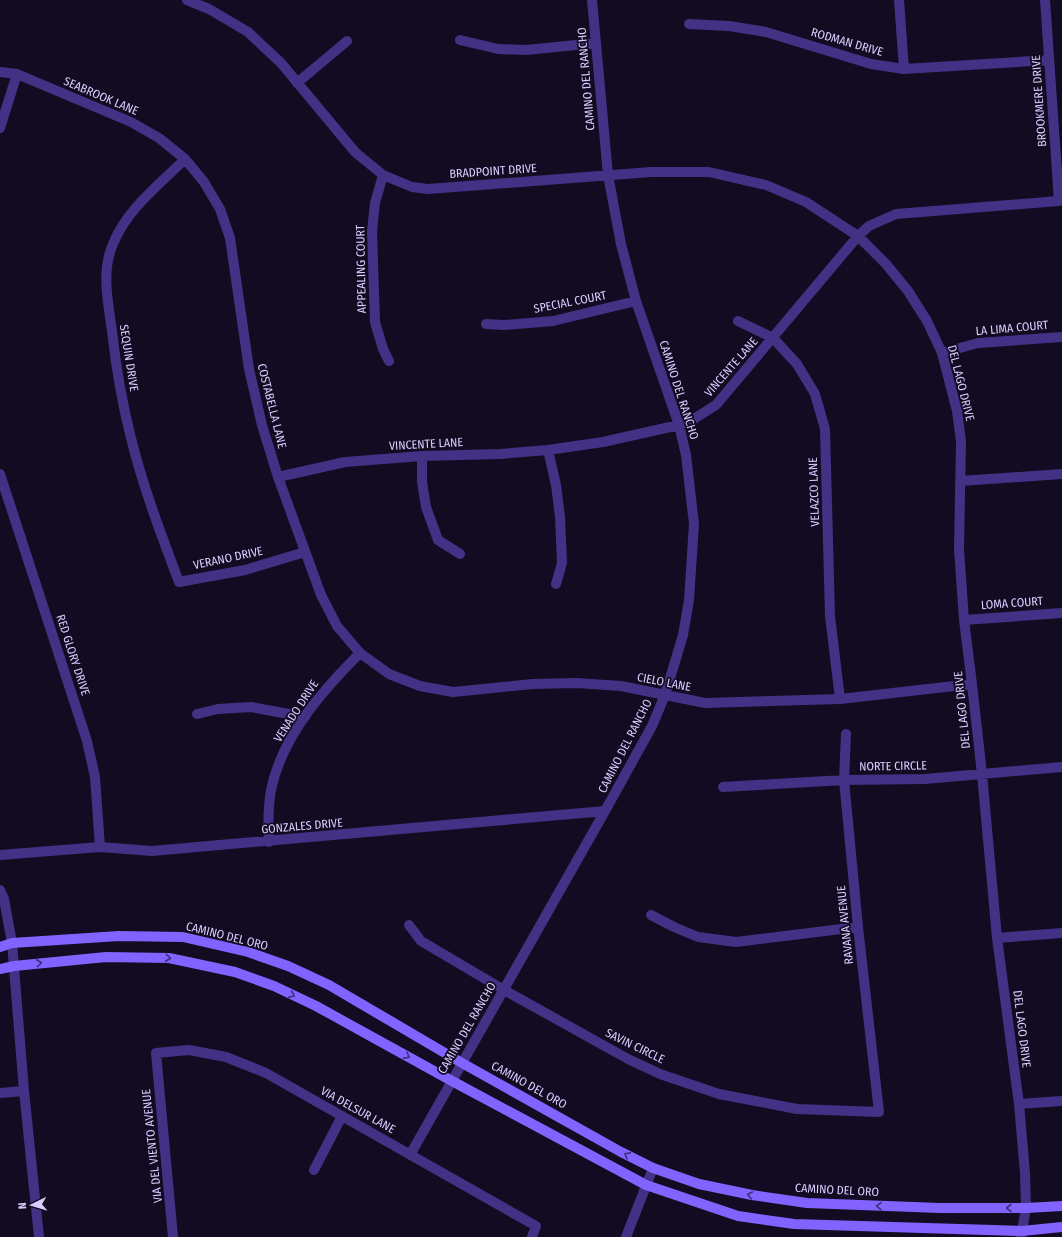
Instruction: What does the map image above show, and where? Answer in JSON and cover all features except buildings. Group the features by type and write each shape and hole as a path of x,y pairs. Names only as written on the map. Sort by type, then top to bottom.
{"street":[{"name":"BRADPOINT DRIVE","path":"187,0 209,9 248,32 281,63 355,152 383,175 412,187 428,189 651,172 709,172 766,185 806,202 858,236"},
{"name":"CAMINO DEL RANCHO","path":"410,1155 652,726 665,695 683,635 689,600 694,524 686,455 679,425 636,301 620,244 608,175 592,0"},
{"path":"900,0 904,69"},
{"name":"BROOKMERE DRIVE","path":"1045,0 1059,201"},
{"name":"RODMAN DRIVE","path":"689,24 729,26 766,32 871,64 904,69 1049,60"},
{"path":"460,40 498,49 526,50 596,43"},
{"path":"297,83 347,41"},
{"name":"SEABROOK LANE","path":"0,72 17,74 131,122 160,138 185,159"},
{"path":"0,128 17,74"},
{"name":"COSTABELLA LANE","path":"185,159 204,182 220,209 230,238 249,369 262,425 278,478 321,594 337,626 360,653"},
{"name":"SEQUIN DRIVE","path":"179,582 155,519 131,438 117,373 106,290 107,267 112,245 122,225 136,207 185,159"},
{"name":"APPEALING COURT","path":"383,175 375,203 372,239 375,322 383,349 389,361"},
{"name":"VINCENTE LANE","path":"278,478 345,462 422,456 500,454 548,450 603,442 679,425 692,420 716,405 858,236 869,226 896,214 1059,201"},
{"name":"DEL LAGO DRIVE","path":"858,236 886,264 908,291 926,321 942,353 957,411 960,441 959,549 964,620 982,774 997,938 1019,1104 1025,1173 1026,1208 1022,1234"},
{"name":"SPECIAL COURT","path":"486,324 504,325 553,321 636,301"},
{"name":"VELAZCO LANE","path":"738,321 773,338 797,364 815,394 825,429 830,616 840,699"},
{"name":"LA LIMA COURT","path":"942,353 978,343 1062,337"},
{"path":"548,450 556,485 560,517 562,563 556,584"},
{"path":"422,456 422,482 426,507 438,540 460,554"},
{"name":"RED GLORY DRIVE","path":"0,474 87,741 95,777 100,847"},
{"path":"960,481 1062,474"},
{"name":"VERANO DRIVE","path":"179,582 245,570 305,552"},
{"name":"LOMA COURT","path":"964,620 1062,613"},
{"name":"CIELO LANE","path":"360,653 389,674 420,686 453,692 532,684 577,683 621,686 705,703 840,699 972,684"},
{"name":"VENADO DRIVE","path":"269,842 268,814 271,789 276,772 288,743 330,683 360,653"},
{"path":"197,714 218,709 251,707 305,717"},
{"name":"RAVANA AVENUE","path":"846,734 844,780 858,927 879,1112"},
{"name":"NORTE CIRCLE","path":"723,787 844,780 925,779 1062,767"},
{"name":"GONZALES DRIVE","path":"0,855 100,847 152,851 269,842 605,811"},
{"path":"0,890 4,899 12,943 24,1091 39,1237"},
{"path":"651,915 698,937 736,942 858,927"},
{"name":"SAVIN CIRCLE","path":"409,925 422,941 504,990 628,1059 660,1074 719,1094 797,1109 879,1112"},
{"path":"997,938 1062,934"},
{"name":"CAMINO DEL ORO","path":"0,947 12,943 119,936 183,937 248,952 288,966 329,985 462,1063 653,1168 699,1184 752,1195 807,1203 940,1208 1026,1208 1062,1206"},
{"path":"0,969 14,966 106,957 169,958 235,972 274,986 316,1006 646,1185 738,1216 794,1224 1022,1234 1062,1227"},
{"name":"VIA DELSUR LANE","path":"156,1053 189,1050 226,1057 266,1074 536,1226 532,1237"},
{"name":"VIA DEL VIENTO AVENUE","path":"156,1053 174,1237"},
{"path":"0,1093 24,1091"},
{"path":"1019,1104 1062,1101"},
{"path":"314,1170 342,1116"},
{"path":"626,1237 653,1168"}]}
